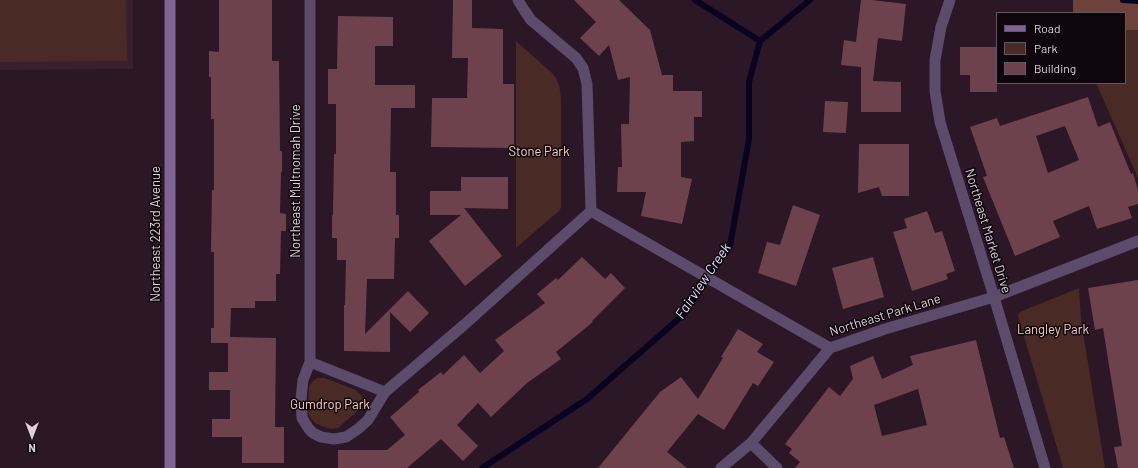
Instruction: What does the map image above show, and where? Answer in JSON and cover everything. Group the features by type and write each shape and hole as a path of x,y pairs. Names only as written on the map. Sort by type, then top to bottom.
{"main road":[{"name":"Northeast 223rd Avenue","path":"170,0 170,468"}],"street":[{"name":"Northeast Multnomah Drive","path":"310,0 310,362 303,380 301,399 302,418 313,433 322,437 334,439 346,437 358,429 368,420 385,392 464,325 591,212"},
{"path":"518,0 531,20 576,58 584,68 587,84 591,212"},
{"name":"Northeast Market Drive","path":"950,0 941,27 934,60 935,92 940,122 1045,468"},
{"name":"Northeast Park Lane","path":"591,212 830,348 885,329 994,297 1138,241"},
{"path":"721,468 751,443 830,348"},
{"path":"310,362 385,392"},
{"path":"751,443 777,468"}],"shaded area":[{"path":"0,0 133,0 133,69 0,70"},
{"path":"1073,0 1138,0 1138,30 1126,30 1126,12 1073,12"}],"green space":[{"path":"0,0 126,0 127,61 0,62"},
{"path":"1126,29 1138,29 1138,178 1096,84 1126,84"},
{"name":"Stone Park","path":"516,41 551,72 559,85 561,97 561,208 516,248"},
{"name":"Langley Park","path":"1079,288 1081,320 1105,468 1063,468 1018,316 1018,314 1022,311"},
{"name":"Gumdrop Park","path":"317,378 325,378 356,390 361,395 363,402 361,408 338,428 327,428 315,423 308,413 309,387"}],"building":[{"path":"219,0 272,0 272,61 279,61 280,151 282,151 280,213 286,214 286,231 281,231 280,274 276,274 276,301 255,301 255,308 231,308 230,337 276,338 275,427 284,427 284,463 242,463 242,437 212,437 212,419 230,419 230,390 209,390 209,372 228,372 228,343 211,343 211,328 214,328 214,252 211,252 212,190 214,190 214,119 211,119 211,77 209,77 209,51 219,52"},
{"path":"453,0 472,0 472,28 503,29 503,84 514,84 514,148 431,147 432,98 467,98 468,58 452,58"},
{"path":"574,0 619,0 650,30 662,75 673,75 673,91 702,91 702,117 694,117 694,141 681,142 681,177 692,179 682,224 641,216 646,192 617,192 618,167 622,167 621,124 629,124 630,77 618,80 609,45 599,56 580,38 596,22"},
{"path":"861,0 906,4 902,41 878,38 873,81 901,82 901,112 861,112 861,67 841,65 844,40 856,42"},
{"path":"338,16 393,17 393,46 375,46 375,85 415,85 415,108 391,108 390,172 396,172 396,215 399,215 399,238 395,238 394,279 367,279 365,334 408,291 429,313 410,332 390,312 390,352 344,351 346,260 337,260 337,238 332,238 334,154 336,154 336,104 328,104 328,69 337,69"},
{"path":"960,47 996,47 997,92 970,92 970,75 960,75"},
{"path":"1088,97 1098,127 1110,122 1131,174 1133,173 1138,190 1138,204 1128,207 1132,218 1097,229 1089,206 1053,221 1060,237 1015,256 983,177 987,176 970,127 997,118 1000,126","holes":["1065,126 1079,160 1048,173 1036,136"]},
{"path":"825,101 848,102 846,133 823,132"},
{"path":"859,144 909,144 909,196 882,196 879,187 858,193"},
{"path":"461,177 508,177 508,209 464,208 502,256 465,286 429,241 461,215 430,215 430,191 461,191"},
{"path":"793,205 820,215 796,286 758,273 767,242 780,245"},
{"path":"927,211 935,233 942,231 955,271 946,274 948,279 912,291 893,232 907,228 904,219"},
{"path":"582,257 605,279 611,273 625,288 592,321 593,322 556,352 561,359 527,383 491,417 478,403 457,425 478,446 463,461 441,439 407,468 338,468 338,450 387,450 405,435 390,417 419,392 418,390 441,372 443,375 464,355 480,373 504,351 495,340 545,303 537,294 556,278 558,280"},
{"path":"873,257 884,297 843,309 832,268"},
{"path":"1138,280 1138,468 1118,468 1114,447 1122,446 1103,328 1095,330 1088,288"},
{"path":"738,329 763,344 757,352 774,362 758,386 753,383 724,430 698,414 667,452 687,468 598,468 660,392 681,377 698,399 723,358 721,357"},
{"path":"976,340 1000,438 1004,437 1014,468 795,468 800,462 789,453 792,449 785,444 829,387 840,396 853,379 850,366 873,356 882,379 913,365 910,356","holes":["918,389 927,425 882,436 874,405"]}],"waterway":[{"path":"695,0 760,41"},
{"name":"Fairview Creek","path":"482,468 587,399 683,315 730,246 749,139 749,82 760,41 810,0"},
{"name":"Fairview Creek","path":"1123,0 1138,1"}]}
